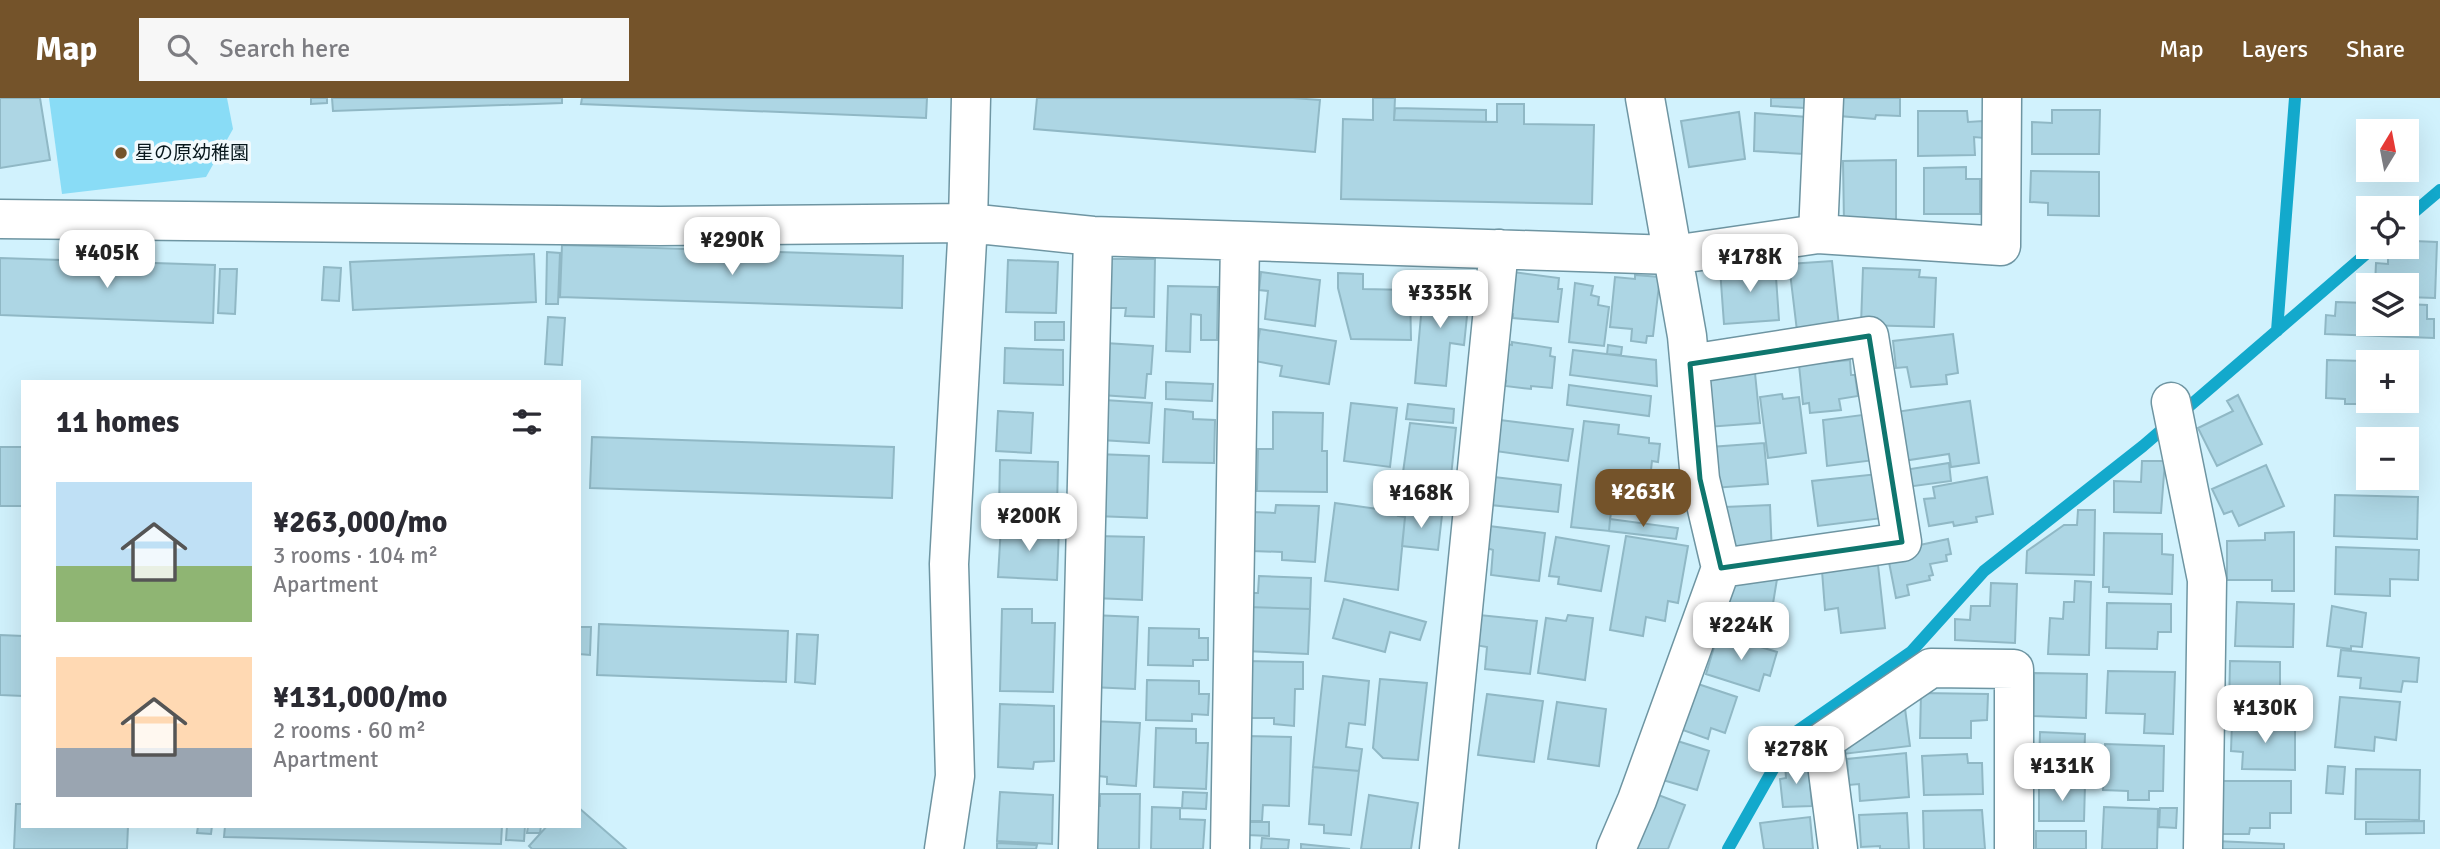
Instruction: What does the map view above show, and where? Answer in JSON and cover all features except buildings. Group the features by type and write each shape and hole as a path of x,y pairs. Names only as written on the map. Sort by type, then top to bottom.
{"street":[{"path":"944,849 954,776 949,564 968,223 971,98"},
{"path":"1616,849 1637,800 1721,568 1700,479 1690,363 1645,98"},
{"path":"1818,234 1824,98"},
{"path":"0,219 660,226 968,223 1093,236 1672,255 1818,234 2001,246 2002,98"},
{"path":"1078,849 1093,236"},
{"path":"1230,849 1240,241"},
{"path":"1439,849 1499,249"},
{"path":"1690,363 1869,336 1902,541 1721,568"},
{"path":"2171,402 2207,580 2203,849"},
{"path":"1838,849 1824,741 1931,667 2014,670 2014,849"}],"highlighted area":[{"path":"1869,336 1902,542 1721,568 1700,479 1690,364"}],"shaded area":[{"path":"49,98 227,98 233,129 206,177 62,194"}],"waterway":[{"path":"2277,331 2295,98"},
{"path":"2419,208 2440,190"},
{"path":"1728,849 1793,734 1911,652 1984,571 2143,446 2360,259"}],"place":[{"name":"星の原幼稚園","path":"121,153"}]}
